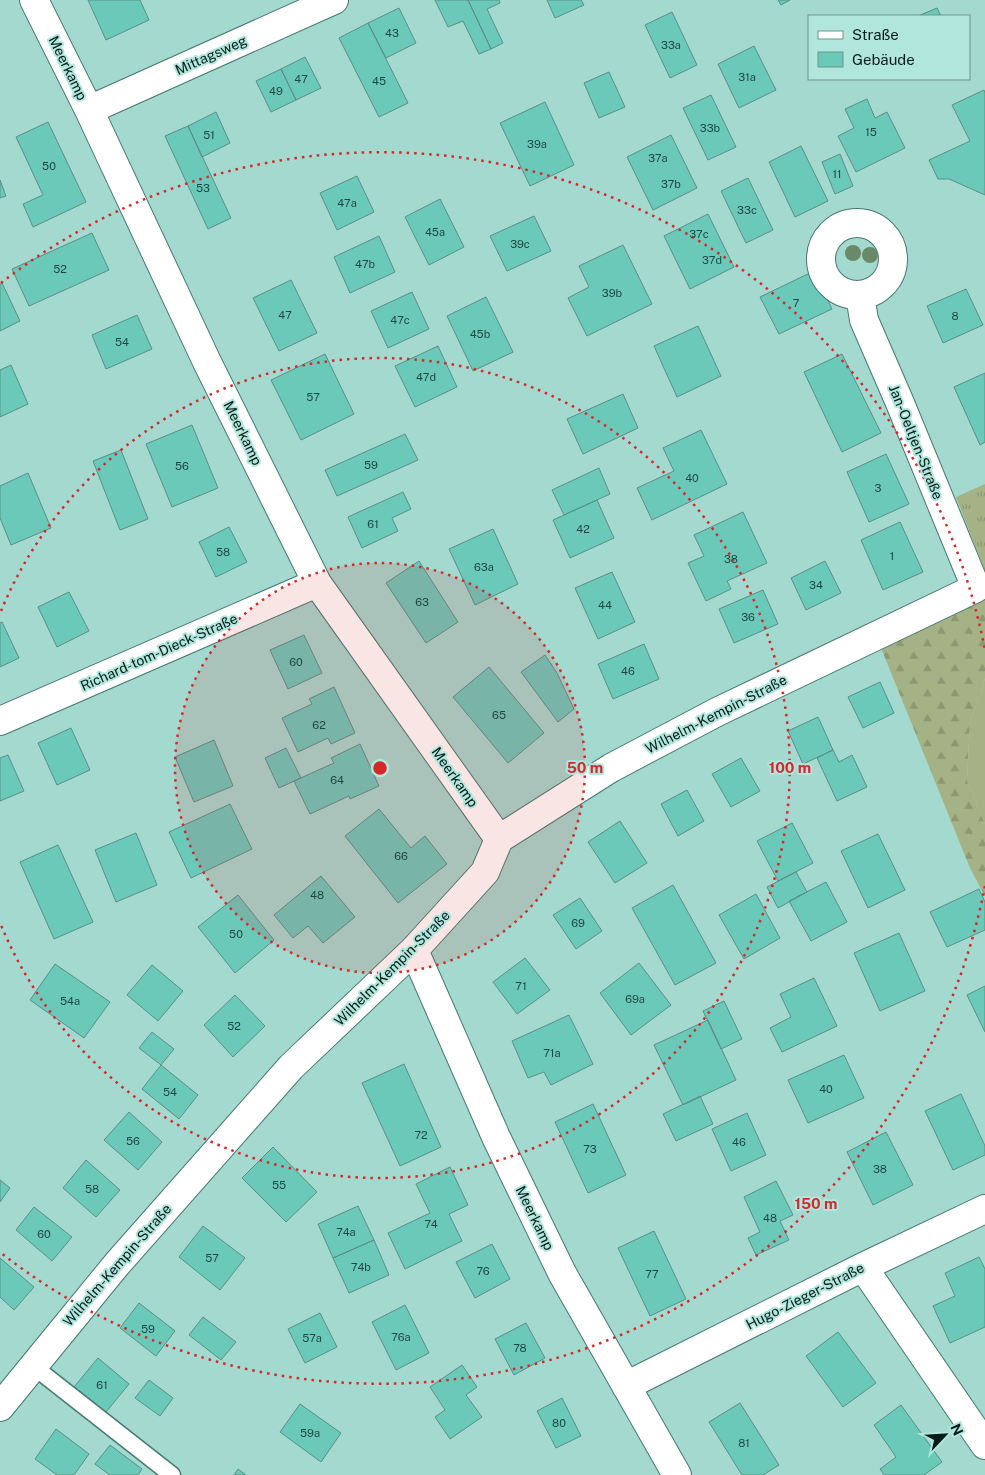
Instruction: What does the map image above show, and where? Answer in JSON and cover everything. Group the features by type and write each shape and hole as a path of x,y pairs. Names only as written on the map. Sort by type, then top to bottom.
{"street":[{"name":"Meerkamp","path":"34,0 89,110 208,362 317,583 499,838"},
{"name":"Mittagsweg","path":"89,110 334,0"},
{"name":"Jan-Oeltjen-Straße","path":"860,295 864,320 976,588"},
{"name":"Richard-tom-Dieck-Straße","path":"0,721 317,583"},
{"name":"Wilhelm-Kempin-Straße","path":"0,1407 117,1264 291,1067 414,950 485,872 499,838 611,768 716,712 976,588"},
{"name":"Meerkamp","path":"414,950 496,1137 562,1273 677,1475"},
{"name":"Hugo-Zieger-Straße","path":"626,1386 985,1208"},
{"path":"863,1267 985,1445"}],"lane":[{"path":"33,1366 172,1475"}],"green space":[{"path":"985,484 985,571 956,497"},
{"path":"985,599 985,678 970,724 967,780 985,824 985,896 970,868 881,648"},
{"path":"985,678 985,824 967,780 970,724"}],"building":[{"path":"88,0 140,0 149,20 106,40"},
{"path":"435,0 468,0 491,49 479,54 463,21 448,27"},
{"path":"468,0 499,0 500,3 487,9 503,43 491,49"},
{"path":"547,0 581,0 584,5 555,18"},
{"path":"778,0 790,0 781,5"},
{"path":"399,8 416,43 386,58 368,23"},
{"path":"937,8 940,15 920,15"},
{"path":"672,12 697,65 670,78 645,25"},
{"path":"368,23 408,103 379,117 339,38"},
{"path":"754,46 776,90 739,108 718,64"},
{"path":"305,57 321,88 296,100 281,69"},
{"path":"281,69 296,100 271,112 256,81"},
{"path":"609,72 625,107 599,118 584,83"},
{"path":"984,90 985,195 949,179 938,179 929,160 970,141 952,105"},
{"path":"711,95 736,147 708,160 683,108"},
{"path":"867,99 875,118 887,112 905,148 856,172 838,136 854,128 845,109"},
{"path":"545,102 574,165 530,186 500,123"},
{"path":"216,112 230,143 202,157 188,126"},
{"path":"48,122 86,202 33,227 23,204 43,195 16,137"},
{"path":"188,126 231,218 208,229 165,136"},
{"path":"671,135 697,188 653,210 627,157"},
{"path":"801,146 828,201 795,217 769,162"},
{"path":"840,154 853,186 835,194 822,162"},
{"path":"357,176 374,212 337,230 320,193"},
{"path":"748,178 773,230 746,243 721,191"},
{"path":"0,180 6,196 0,198"},
{"path":"440,199 464,247 429,265 405,217"},
{"path":"708,214 734,267 690,289 664,236"},
{"path":"534,216 551,251 507,271 490,236"},
{"path":"92,233 109,270 29,306 12,269"},
{"path":"379,236 395,272 350,293 334,257"},
{"path":"623,245 652,304 587,336 568,298 589,287 579,266"},
{"path":"814,271 832,309 779,334 760,297"},
{"path":"291,280 317,333 279,351 253,298"},
{"path":"2,283 20,321 0,331 0,284"},
{"path":"966,289 983,325 943,343 927,306"},
{"path":"412,292 429,329 388,348 371,311"},
{"path":"486,297 513,352 473,371 447,316"},
{"path":"137,315 152,349 106,369 92,335"},
{"path":"698,326 721,376 677,397 654,346"},
{"path":"438,346 457,387 415,407 395,366"},
{"path":"325,354 354,414 301,440 271,380"},
{"path":"842,354 881,433 842,452 804,372"},
{"path":"11,365 28,404 0,417 0,370"},
{"path":"985,373 985,442 980,445 954,387"},
{"path":"623,394 638,428 583,454 567,419"},
{"path":"192,425 218,488 172,507 146,444"},
{"path":"701,430 727,484 652,520 637,488 674,471 663,448"},
{"path":"405,434 418,460 337,496 325,470"},
{"path":"121,450 148,519 120,530 93,461"},
{"path":"886,454 909,504 869,522 847,472"},
{"path":"599,468 610,494 564,515 552,490"},
{"path":"28,473 51,528 11,545 0,518 0,486"},
{"path":"403,492 411,509 392,518 398,531 362,548 348,517"},
{"path":"597,500 614,538 570,558 553,520"},
{"path":"743,512 767,563 727,581 731,589 706,601 688,563 704,556 694,535"},
{"path":"900,522 923,572 883,590 861,540"},
{"path":"229,527 247,562 216,577 199,542"},
{"path":"493,529 518,584 475,605 449,549"},
{"path":"419,561 458,622 426,643 386,583"},
{"path":"825,561 841,593 806,610 791,578"},
{"path":"612,572 635,622 598,639 575,588"},
{"path":"763,590 778,624 734,643 719,609"},
{"path":"69,592 89,631 57,647 38,607"},
{"path":"2,622 19,658 0,667 0,623"},
{"path":"304,635 322,673 288,689 270,650"},
{"path":"644,644 659,679 613,699 598,664"},
{"path":"545,655 557,673 574,709 558,722 521,672"},
{"path":"489,667 544,733 508,763 453,697"},
{"path":"880,682 894,713 863,728 848,697"},
{"path":"334,687 355,733 331,744 328,738 298,752 282,718 312,704 309,699"},
{"path":"818,717 833,750 803,764 788,731"},
{"path":"71,728 90,770 57,785 38,743"},
{"path":"214,740 233,786 194,802 175,757"},
{"path":"360,744 379,786 350,799 349,796 310,814 294,781 334,763 331,758"},
{"path":"286,748 301,778 279,788 265,758"},
{"path":"833,750 839,762 852,755 867,787 837,801 817,758"},
{"path":"8,755 24,791 0,801 0,758"},
{"path":"741,758 760,791 731,807 712,774"},
{"path":"687,790 704,821 678,836 661,804"},
{"path":"230,804 252,849 191,878 169,832"},
{"path":"379,809 411,848 425,836 447,864 398,903 345,836"},
{"path":"620,821 647,863 615,883 588,842"},
{"path":"792,823 813,863 778,881 757,841"},
{"path":"136,833 157,885 116,902 95,850"},
{"path":"878,834 905,890 868,908 841,851"},
{"path":"58,845 93,922 54,939 20,862"},
{"path":"796,872 807,892 778,908 767,887"},
{"path":"321,876 355,917 323,943 308,926 293,938 274,915"},
{"path":"826,882 847,922 811,941 789,901"},
{"path":"673,885 716,963 675,985 632,908"},
{"path":"979,889 985,902 985,930 947,947 930,912"},
{"path":"756,894 780,938 744,959 719,915"},
{"path":"238,895 274,940 235,973 198,927"},
{"path":"580,898 602,931 576,949 553,915"},
{"path":"899,933 925,991 880,1011 854,953"},
{"path":"525,958 550,990 517,1014 493,982"},
{"path":"639,963 671,1005 631,1035 600,993"},
{"path":"55,964 110,1002 84,1038 30,1000"},
{"path":"152,965 183,991 158,1021 127,995"},
{"path":"814,978 837,1026 782,1052 770,1028 791,1017 780,994"},
{"path":"985,986 985,1032 967,995"},
{"path":"235,995 265,1026 233,1057 204,1025"},
{"path":"724,1001 742,1039 721,1049 703,1011"},
{"path":"569,1015 593,1064 551,1085 544,1072 528,1078 512,1041"},
{"path":"708,1020 736,1080 683,1105 654,1045"},
{"path":"152,1032 174,1049 161,1065 139,1048"},
{"path":"844,1055 864,1098 808,1123 788,1080"},
{"path":"404,1064 441,1147 400,1166 362,1083"},
{"path":"161,1065 198,1095 179,1119 142,1089"},
{"path":"961,1094 985,1146 985,1155 953,1170 925,1111"},
{"path":"700,1096 713,1124 676,1141 663,1114"},
{"path":"593,1104 626,1175 588,1193 555,1122"},
{"path":"129,1112 162,1142 138,1170 104,1140"},
{"path":"747,1113 766,1155 731,1171 712,1129"},
{"path":"886,1132 913,1185 873,1205 847,1152"},
{"path":"273,1147 317,1192 286,1222 242,1178"},
{"path":"86,1160 120,1190 96,1217 63,1188"},
{"path":"450,1167 468,1205 449,1214 462,1241 405,1269 388,1233 430,1213 416,1184"},
{"path":"0,1180 10,1188 0,1202"},
{"path":"776,1181 793,1215 780,1221 789,1240 756,1255 748,1238 760,1232 744,1197"},
{"path":"358,1206 374,1240 333,1258 318,1224"},
{"path":"34,1207 72,1237 52,1261 16,1230"},
{"path":"203,1226 245,1258 220,1290 179,1257"},
{"path":"654,1231 686,1299 650,1316 618,1248"},
{"path":"374,1240 389,1275 349,1293 333,1258"},
{"path":"492,1244 510,1279 475,1298 456,1262"},
{"path":"979,1257 985,1269 985,1327 950,1343 933,1306 955,1296 945,1273"},
{"path":"0,1258 34,1287 14,1310 0,1297"},
{"path":"139,1303 175,1331 156,1356 120,1328"},
{"path":"405,1305 429,1353 396,1370 372,1322"},
{"path":"320,1313 337,1347 305,1363 288,1329"},
{"path":"203,1317 236,1342 221,1360 189,1335"},
{"path":"526,1323 545,1358 514,1375 495,1339"},
{"path":"838,1332 876,1383 843,1407 806,1356"},
{"path":"98,1358 129,1384 106,1412 74,1387"},
{"path":"462,1365 477,1387 466,1395 482,1417 450,1439 435,1417 445,1410 430,1387"},
{"path":"149,1380 173,1398 160,1416 135,1398"},
{"path":"562,1398 581,1436 556,1448 537,1411"},
{"path":"740,1403 779,1465 763,1475 742,1475 709,1422"},
{"path":"300,1404 341,1433 321,1462 280,1432"},
{"path":"901,1405 942,1462 924,1475 884,1475 880,1469 896,1457 874,1425"},
{"path":"56,1429 89,1454 74,1475 57,1475 35,1459"},
{"path":"110,1445 142,1469 138,1475 110,1475 95,1464"},
{"path":"238,1469 246,1475 234,1475"}]}
